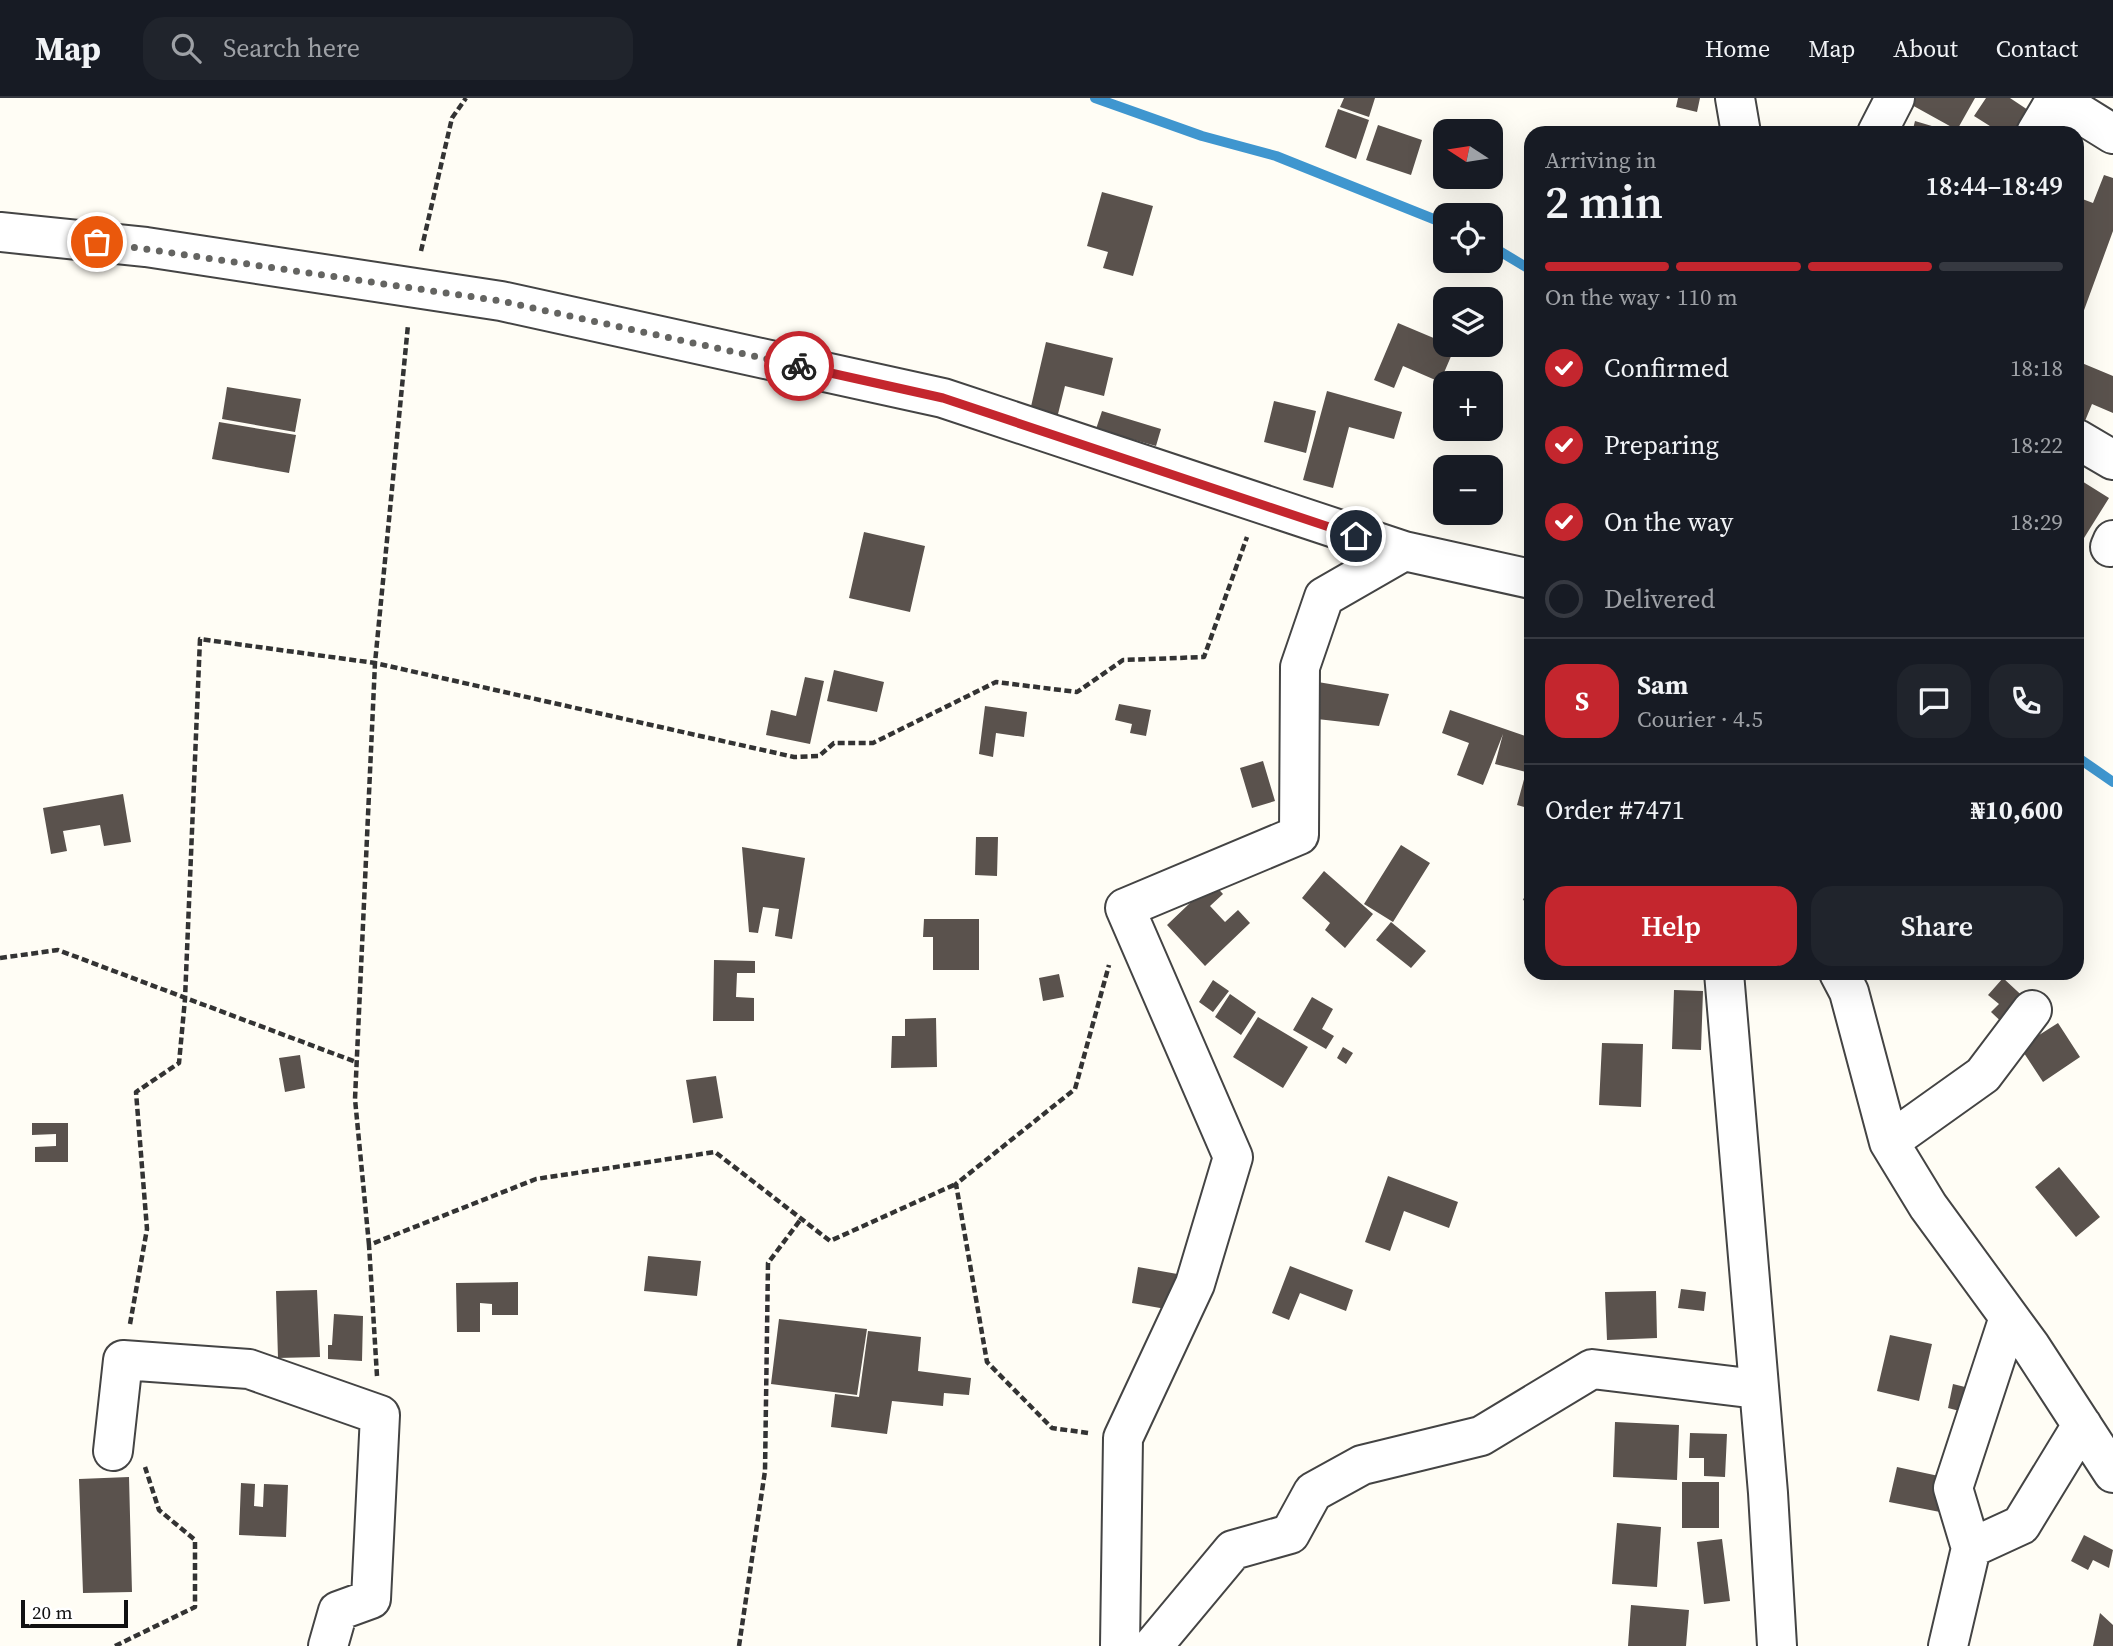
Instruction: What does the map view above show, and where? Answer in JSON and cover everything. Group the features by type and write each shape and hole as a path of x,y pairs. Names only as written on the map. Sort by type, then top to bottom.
{"street":[{"path":"1735,98 1740,126"},
{"path":"1881,126 1895,98"},
{"path":"2040,126 2056,99 2113,134"},
{"path":"0,232 146,247 501,301 943,398 1404,551 1524,577"},
{"path":"2084,443 2113,460"},
{"path":"1120,1646 1123,1438 1195,1284 1233,1157 1125,908 1299,835 1300,667 1324,597 1404,551"},
{"path":"1725,980 1757,1389 1768,1493 1777,1646"},
{"path":"1843,980 1849,992 1889,1142 1928,1206 2009,1317 2113,1473"},
{"path":"1889,1142 1983,1074 2032,1010"},
{"path":"1948,1646 1971,1548 1953,1488 2009,1317"},
{"path":"113,1451 123,1360 249,1369 380,1415 371,1598 338,1611 328,1646"},
{"path":"1153,1646 1233,1550 1290,1534 1313,1492 1362,1465 1481,1436 1592,1369 1757,1389"},
{"path":"1971,1548 2021,1525 2082,1425"}],"path":[{"path":"380,1415 369,1245 355,1099 375,663 412,287 452,118 466,98"},
{"path":"123,1360 147,1229 136,1092 179,1063 185,999 200,639 375,663 781,754 819,756 834,743 873,743 996,682 1077,692 1123,660 1204,657 1259,503"},
{"path":"369,1245 536,1179 715,1152 830,1241 956,1184 1075,1089 1125,908"},
{"path":"0,958 58,950 356,1062"},
{"path":"956,1184 987,1362 1052,1428 1123,1438"},
{"path":"739,1646 765,1471 768,1263 801,1219"},
{"path":"113,1451 146,1468 159,1510 195,1540 195,1607 115,1646"}],"building":[{"path":"1344,98 1375,98 1369,117 1340,107"},
{"path":"1678,98 1700,98 1697,112 1676,107"},
{"path":"1913,98 1975,98 1959,126 1950,126 1910,104"},
{"path":"1986,98 2010,98 2040,118 2037,126 1990,126 1974,116"},
{"path":"1338,109 1369,120 1356,159 1325,147"},
{"path":"1915,121 1932,126 1914,126"},
{"path":"1378,125 1422,140 1411,175 1366,160"},
{"path":"2104,175 2113,178 2113,231 2084,310 2084,200 2093,203"},
{"path":"1102,192 1153,206 1133,276 1103,268 1108,252 1087,246"},
{"path":"1398,323 1433,338 1433,357 1451,357 1445,371 1433,371 1433,379 1403,366 1394,388 1374,380"},
{"path":"1046,342 1113,358 1104,396 1065,386 1056,422 1029,415"},
{"path":"2084,364 2113,376 2113,413 2092,404 2085,421"},
{"path":"227,387 301,399 295,432 222,419"},
{"path":"1327,391 1402,412 1394,439 1349,427 1333,488 1303,480"},
{"path":"1274,401 1316,411 1306,453 1264,442"},
{"path":"1102,411 1161,429 1156,446 1096,429"},
{"path":"219,422 296,435 289,473 212,459"},
{"path":"2084,482 2109,498 2084,538"},
{"path":"864,532 925,546 910,612 849,598"},
{"path":"834,670 884,682 877,712 827,701"},
{"path":"805,677 824,681 810,744 766,735 771,710 796,716"},
{"path":"1312,681 1389,694 1379,726 1317,719"},
{"path":"1119,704 1151,710 1146,736 1130,733 1132,724 1115,720"},
{"path":"985,706 1027,712 1024,737 996,733 993,757 979,754"},
{"path":"1450,710 1524,736 1524,771 1495,764 1503,734 1483,785 1457,775 1469,743 1442,733"},
{"path":"1263,761 1275,801 1252,808 1240,768"},
{"path":"1524,779 1524,807 1517,805"},
{"path":"123,794 131,842 104,846 100,825 63,831 67,851 51,854 43,808"},
{"path":"976,837 998,837 997,876 975,875"},
{"path":"1401,845 1430,863 1393,922 1364,904"},
{"path":"742,847 805,858 792,939 775,936 779,909 763,907 758,933 749,932"},
{"path":"1324,871 1373,914 1345,948 1325,930 1330,923 1302,898"},
{"path":"1212,882 1223,894 1210,906 1225,922 1238,910 1250,923 1205,966 1167,925"},
{"path":"924,919 979,919 979,970 933,970 933,937 923,937"},
{"path":"1391,922 1426,951 1411,968 1376,940"},
{"path":"714,960 755,961 755,973 737,973 736,997 754,998 754,1021 713,1021"},
{"path":"1059,974 1064,997 1043,1001 1039,978"},
{"path":"1213,980 1229,991 1213,1012 1199,1002"},
{"path":"2001,980 2005,980 2030,1003 2008,1028 1991,1012 1999,1004 1988,995"},
{"path":"1674,990 1703,991 1701,1050 1672,1049"},
{"path":"1230,994 1256,1012 1241,1035 1215,1017"},
{"path":"1312,997 1333,1009 1322,1029 1334,1036 1326,1049 1293,1030"},
{"path":"1258,1017 1308,1047 1283,1088 1233,1057"},
{"path":"936,1018 937,1067 891,1068 892,1036 905,1036 905,1019"},
{"path":"2058,1023 2080,1057 2043,1082 2020,1047"},
{"path":"1602,1043 1643,1044 1641,1107 1599,1105"},
{"path":"1343,1047 1353,1053 1346,1064 1337,1058"},
{"path":"300,1055 305,1088 285,1092 279,1058"},
{"path":"716,1076 723,1118 693,1123 686,1080"},
{"path":"32,1123 68,1123 68,1162 35,1162 35,1147 56,1146 56,1134 32,1135"},
{"path":"2059,1167 2100,1217 2076,1237 2035,1187"},
{"path":"1388,1176 1458,1202 1449,1228 1404,1211 1390,1251 1365,1242"},
{"path":"648,1256 701,1261 697,1296 644,1291"},
{"path":"1290,1266 1353,1290 1346,1311 1300,1293 1289,1320 1272,1313"},
{"path":"1138,1267 1183,1275 1177,1311 1132,1303"},
{"path":"518,1282 518,1315 492,1315 492,1304 480,1303 480,1332 457,1332 456,1283"},
{"path":"1681,1289 1706,1292 1704,1311 1678,1308"},
{"path":"317,1290 320,1357 278,1358 276,1291"},
{"path":"1656,1291 1657,1338 1607,1340 1605,1292"},
{"path":"334,1314 363,1316 362,1361 328,1359 328,1345 332,1345"},
{"path":"779,1319 867,1329 857,1395 771,1384"},
{"path":"868,1331 921,1337 918,1371 971,1378 969,1395 944,1393 943,1406 892,1401 887,1434 831,1427 835,1394 859,1397"},
{"path":"1890,1335 1932,1344 1919,1401 1877,1391"},
{"path":"1953,1384 1981,1391 1975,1415 1948,1408"},
{"path":"1615,1422 1679,1425 1677,1480 1613,1477"},
{"path":"1690,1433 1727,1434 1725,1477 1704,1476 1704,1458 1689,1458"},
{"path":"1897,1467 1948,1478 1940,1512 1889,1502"},
{"path":"129,1477 132,1592 83,1593 79,1479"},
{"path":"1682,1482 1719,1482 1719,1528 1682,1528"},
{"path":"241,1483 255,1484 254,1506 263,1507 264,1484 288,1485 286,1537 239,1535"},
{"path":"1617,1523 1661,1527 1657,1587 1612,1584"},
{"path":"2084,1535 2113,1550 2109,1568 2093,1560 2088,1570 2071,1561"},
{"path":"1722,1539 1730,1601 1704,1604 1697,1542"},
{"path":"1631,1605 1689,1610 1686,1646 1628,1646"},
{"path":"2100,1613 2113,1625 2113,1646 2093,1646"}],"waterway":[{"path":"1095,98 1202,136 1276,156 1433,219"},
{"path":"1503,253 1524,266"},
{"path":"2084,762 2113,782"}],"way so far":[{"path":"97,242 146,247 501,301 799,366"}],"route":[{"path":"799,366 943,398 1356,536"}]}
